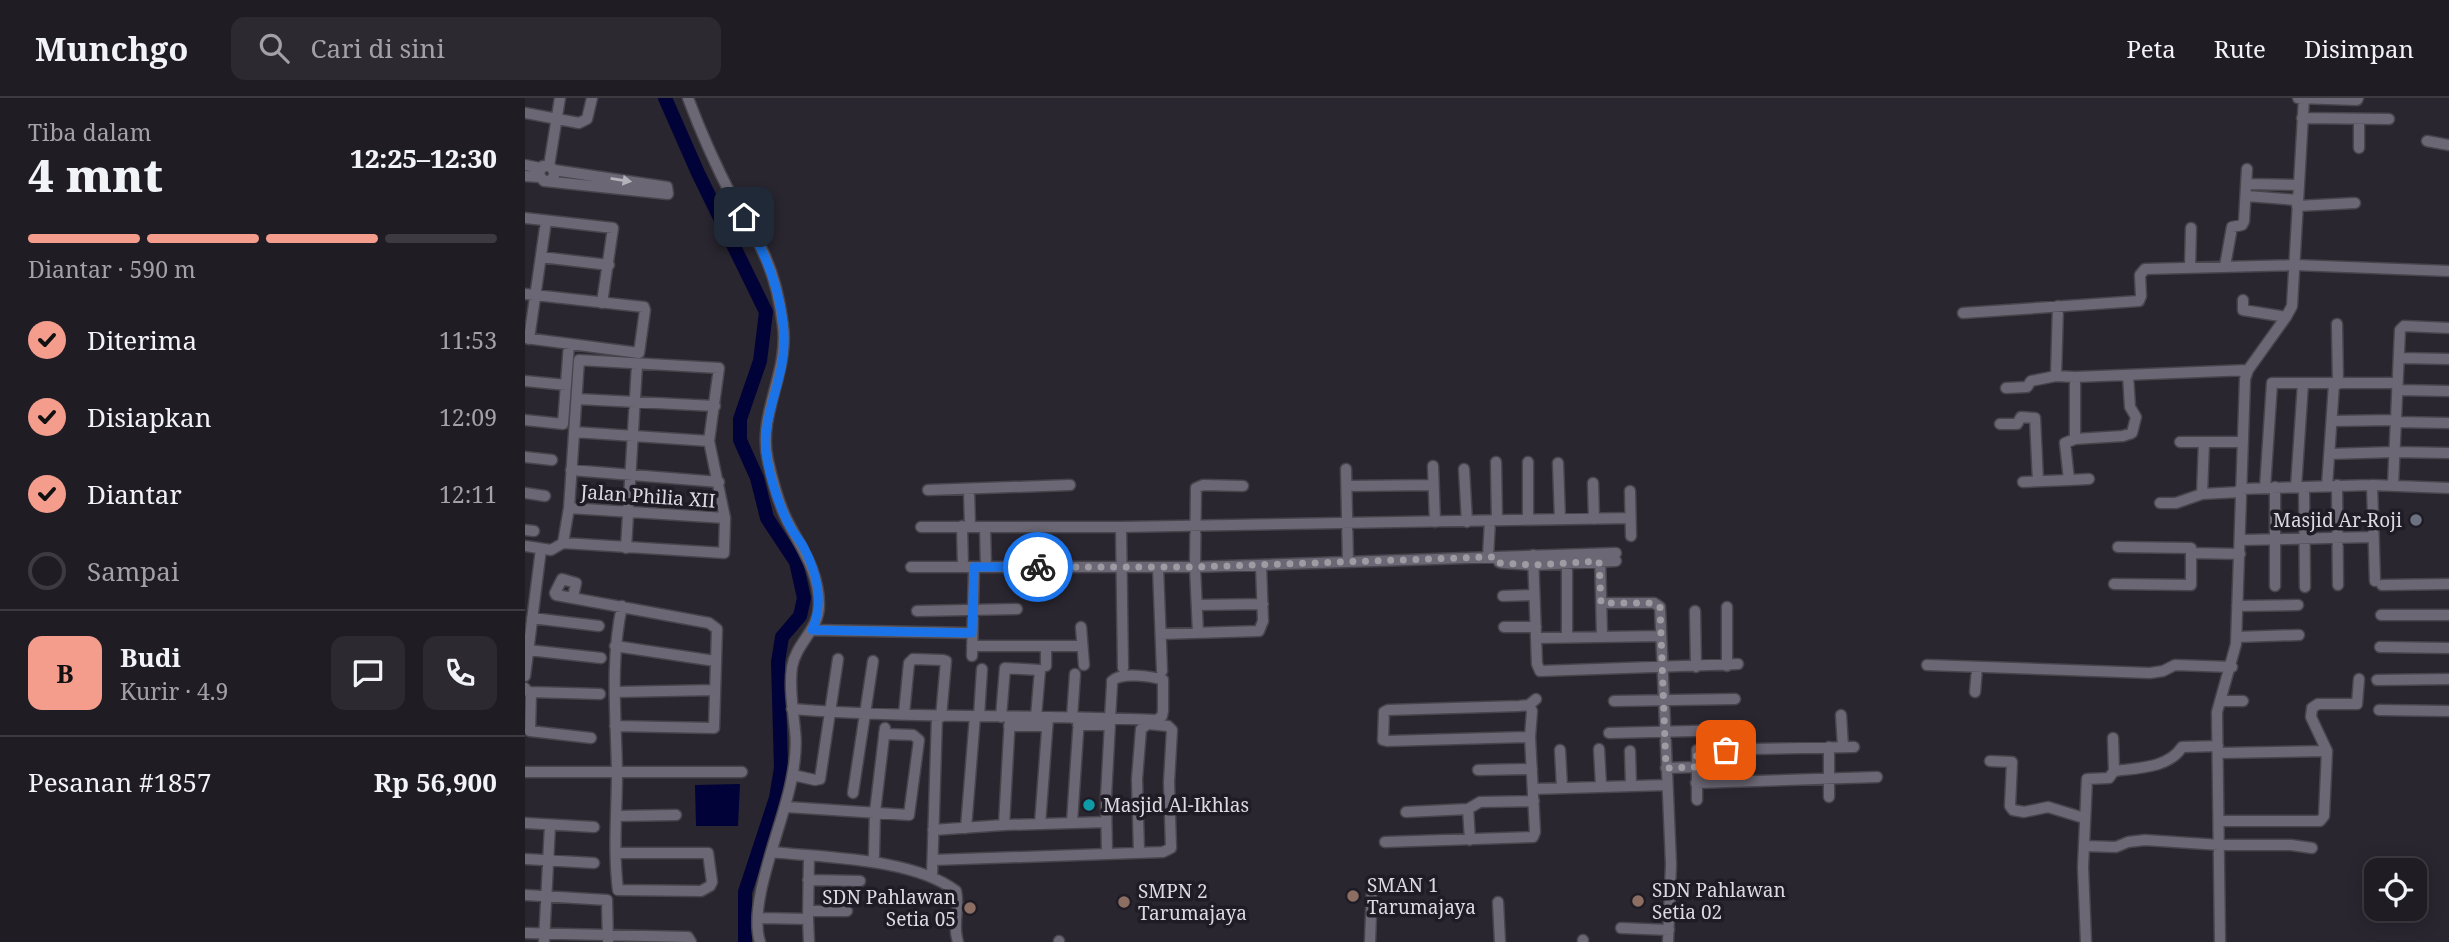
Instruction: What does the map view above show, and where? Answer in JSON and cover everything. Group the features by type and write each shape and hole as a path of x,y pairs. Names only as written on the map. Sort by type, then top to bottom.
{"street":[{"path":"545,170 560,98"},
{"path":"525,113 581,122 589,116 592,98"},
{"path":"688,98 702,138 763,252 774,287 783,325 784,343 782,365 766,430 767,457 785,514 812,566 818,590 819,607 812,630 796,653 792,667 792,709 796,746 793,775 787,807 766,872 758,918 760,942"},
{"path":"2298,98 2358,98"},
{"path":"2220,942 2217,712 2237,637 2241,442 2248,370 2292,306 2304,98"},
{"path":"2302,118 2389,119"},
{"path":"2359,148 2360,119"},
{"path":"2427,141 2449,145"},
{"path":"525,165 667,187 668,194 550,180 554,176 545,170"},
{"path":"2225,266 2232,227 2242,225 2244,221 2247,169"},
{"path":"525,176 545,170"},
{"path":"2247,184 2298,185"},
{"path":"2247,196 2297,203 2355,203"},
{"path":"525,218 613,228 602,303"},
{"path":"530,295 645,308 641,352 527,339 530,295 541,257 546,221"},
{"path":"2190,268 2191,228"},
{"path":"541,257 609,265"},
{"path":"1963,313 2140,301 2140,275 2143,270 2295,265 2449,271"},
{"path":"2242,300 2243,310 2286,317"},
{"path":"2056,376 2058,306"},
{"path":"2337,324 2336,384 2330,454 2338,585"},
{"path":"2393,485 2400,330 2404,326 2449,328"},
{"path":"525,420 563,424 569,344"},
{"path":"2400,358 2449,359"},
{"path":"525,547 551,550 563,543 722,555 725,551 725,518 709,441 719,369 579,360 569,508 563,543"},
{"path":"626,548 637,365"},
{"path":"2006,388 2027,387 2031,381 2056,376 2248,370"},
{"path":"2069,480 2065,443 2075,439 2132,433 2136,416 2130,407 2128,375"},
{"path":"2075,377 2075,439"},
{"path":"525,381 566,385"},
{"path":"2275,586 2270,487 2271,386 2277,382 2449,391"},
{"path":"2303,383 2300,487 2305,587"},
{"path":"577,399 715,406"},
{"path":"2000,424 2017,424 2021,417 2035,418 2038,481"},
{"path":"2332,421 2449,423"},
{"path":"574,432 709,441"},
{"path":"2180,442 2241,442"},
{"path":"2202,494 2204,442"},
{"path":"2330,454 2449,453"},
{"path":"525,457 552,460"},
{"path":"1493,557 1496,462"},
{"path":"1528,462 1528,519"},
{"path":"1558,463 1560,519"},
{"path":"1433,466 1435,522"},
{"path":"1346,469 1348,562"},
{"path":"1464,469 1467,522"},
{"path":"571,470 719,482"},
{"path":"2023,482 2089,479"},
{"path":"1593,483 1594,519"},
{"path":"928,491 1070,485"},
{"path":"1198,633 1196,488 1203,485 1244,486"},
{"path":"1347,486 1433,485"},
{"path":"2372,485 2373,537 2378,583 2449,584"},
{"path":"2160,503 2176,503 2202,494 2270,487 2393,485 2449,488"},
{"path":"963,567 969,490"},
{"path":"1630,491 1631,537"},
{"path":"525,493 545,496"},
{"name":"Jalan Philia XII","path":"569,508 725,518"},
{"path":"921,527 1121,527 1630,518"},
{"path":"985,527 986,566"},
{"path":"1121,527 1123,668"},
{"path":"2240,540 2373,537"},
{"path":"2114,584 2191,585 2191,548 2118,547"},
{"path":"525,676 541,549"},
{"path":"2191,554 2239,554"},
{"path":"911,567 1195,567 1493,557 1533,560 1616,557"},
{"path":"1600,557 1602,636"},
{"path":"1567,558 1567,637"},
{"path":"1533,560 1537,664 1540,671 1733,665 1727,607"},
{"path":"1161,634 1259,631 1263,626 1261,565"},
{"path":"974,567 972,651 1081,646"},
{"path":"1158,567 1162,671"},
{"path":"1503,596 1534,595"},
{"path":"573,597 709,623 717,629 715,727 615,726"},
{"path":"1601,603 1658,604 1660,607 1671,864 1668,942"},
{"path":"1197,605 1263,604"},
{"path":"2237,606 2298,605"},
{"path":"617,853 708,853 712,877 710,886 701,891 618,890 617,853 617,771 614,692 615,646 622,606"},
{"path":"917,611 1017,609"},
{"path":"1696,611 1696,667"},
{"path":"2381,615 2449,615"},
{"path":"532,618 599,626"},
{"path":"1081,627 1084,665"},
{"path":"1504,627 1535,627"},
{"path":"812,630 972,633"},
{"path":"2237,637 2299,635"},
{"path":"1536,639 1661,636"},
{"path":"615,646 715,662"},
{"path":"1046,646 1047,666"},
{"path":"2380,647 2449,648"},
{"path":"528,650 601,658"},
{"path":"793,775 820,779 838,659"},
{"path":"905,714 909,663 912,659 946,661 939,717 932,876"},
{"path":"853,793 873,661"},
{"path":"1927,665 2157,673 2175,665 2231,667"},
{"path":"1004,825 1007,720 1005,668 1040,670 1036,717"},
{"path":"1975,692 1977,668"},
{"path":"966,828 982,669"},
{"path":"1073,822 1077,720 1075,674"},
{"path":"792,709 939,717 977,716 1047,722 1077,720 1110,721 1157,720 1163,711 1163,680 1113,678 1110,721 1106,822 1107,854"},
{"path":"2220,821 2320,821 2324,816 2327,751 2311,717 2312,708 2318,704 2357,704 2359,679"},
{"path":"2377,680 2449,679"},
{"path":"591,738 530,731 528,690 600,694"},
{"path":"614,692 715,690"},
{"path":"1614,701 1735,699"},
{"path":"2220,701 2243,701"},
{"path":"1385,842 1533,837 1535,832 1530,737 1532,702 1384,712 1381,735 1383,740 1387,741 1530,737"},
{"path":"2379,710 2449,711"},
{"path":"1697,800 1697,750 1849,747 1841,715"},
{"path":"1007,720 1036,717 1047,722"},
{"path":"1040,824 1047,722"},
{"path":"933,860 1163,852 1171,848 1169,782 1172,730 1168,726 1149,724 1141,729 1137,779 1139,852"},
{"path":"1609,733 1735,730"},
{"path":"787,807 875,812 908,816 911,814 919,740 913,735 885,731 875,812 874,856"},
{"path":"2086,942 2084,818 2087,779 2111,777 2114,771 2113,738"},
{"path":"1829,747 1829,797"},
{"path":"2114,771 2169,761 2178,755 2182,747 2327,751"},
{"path":"1599,749 1601,785"},
{"path":"1560,750 1562,787"},
{"path":"1630,751 1631,784"},
{"path":"1990,761 2013,762 2010,806 2013,810 2024,812 2048,807 2084,818"},
{"path":"1666,768 1696,767"},
{"path":"1478,770 1532,769"},
{"path":"525,772 742,772"},
{"path":"1696,783 1877,777"},
{"path":"1534,789 1667,785"},
{"path":"1406,812 1468,809 1480,802 1534,801"},
{"path":"1468,809 1470,840"},
{"path":"617,816 676,815"},
{"path":"933,830 1106,822"},
{"path":"525,823 594,827"},
{"path":"544,938 550,825"},
{"path":"2084,846 2116,847 2134,841 2312,848"},
{"path":"772,852 867,862 932,876 956,891 958,896 954,926 958,942"},
{"path":"809,856 810,942"},
{"path":"525,859 594,863"},
{"path":"808,880 860,881"},
{"path":"1370,942 1372,888"},
{"path":"525,895 607,900 608,939"},
{"path":"1499,902 1500,942"},
{"path":"758,918 847,911"},
{"path":"1621,928 1669,930"},
{"path":"525,933 544,938 688,937 691,942"}],"shaded area":[{"path":"740,784 738,826 696,826 695,785"}],"waterway":[{"path":"665,98 698,173 766,312 760,361 740,419 740,440 757,478 767,518 796,562 804,598 800,616 782,637 778,662 781,768 776,798 745,892 745,942"}],"way so far":[{"path":"1038,567 1195,567 1488,557 1497,557 1500,563 1534,565 1599,561 1601,603 1654,603 1660,607 1666,768 1696,767 1697,750 1726,750"}],"place":[{"name":"Masjid Ar-Roji","path":"2416,520"},
{"name":"Masjid Al-Ikhlas","path":"1089,805"},
{"name":"SMAN 1 Tarumajaya","path":"1353,896"},
{"name":"SDN Pahlawan Setia 02","path":"1638,901"},
{"name":"SMPN 2 Tarumajaya","path":"1124,902"},
{"name":"SDN Pahlawan Setia 05","path":"970,908"}],"route":[{"path":"744,217 763,252 783,325 782,365 766,430 767,457 790,527 812,566 819,607 812,630 972,633 974,567 1038,567"}]}
